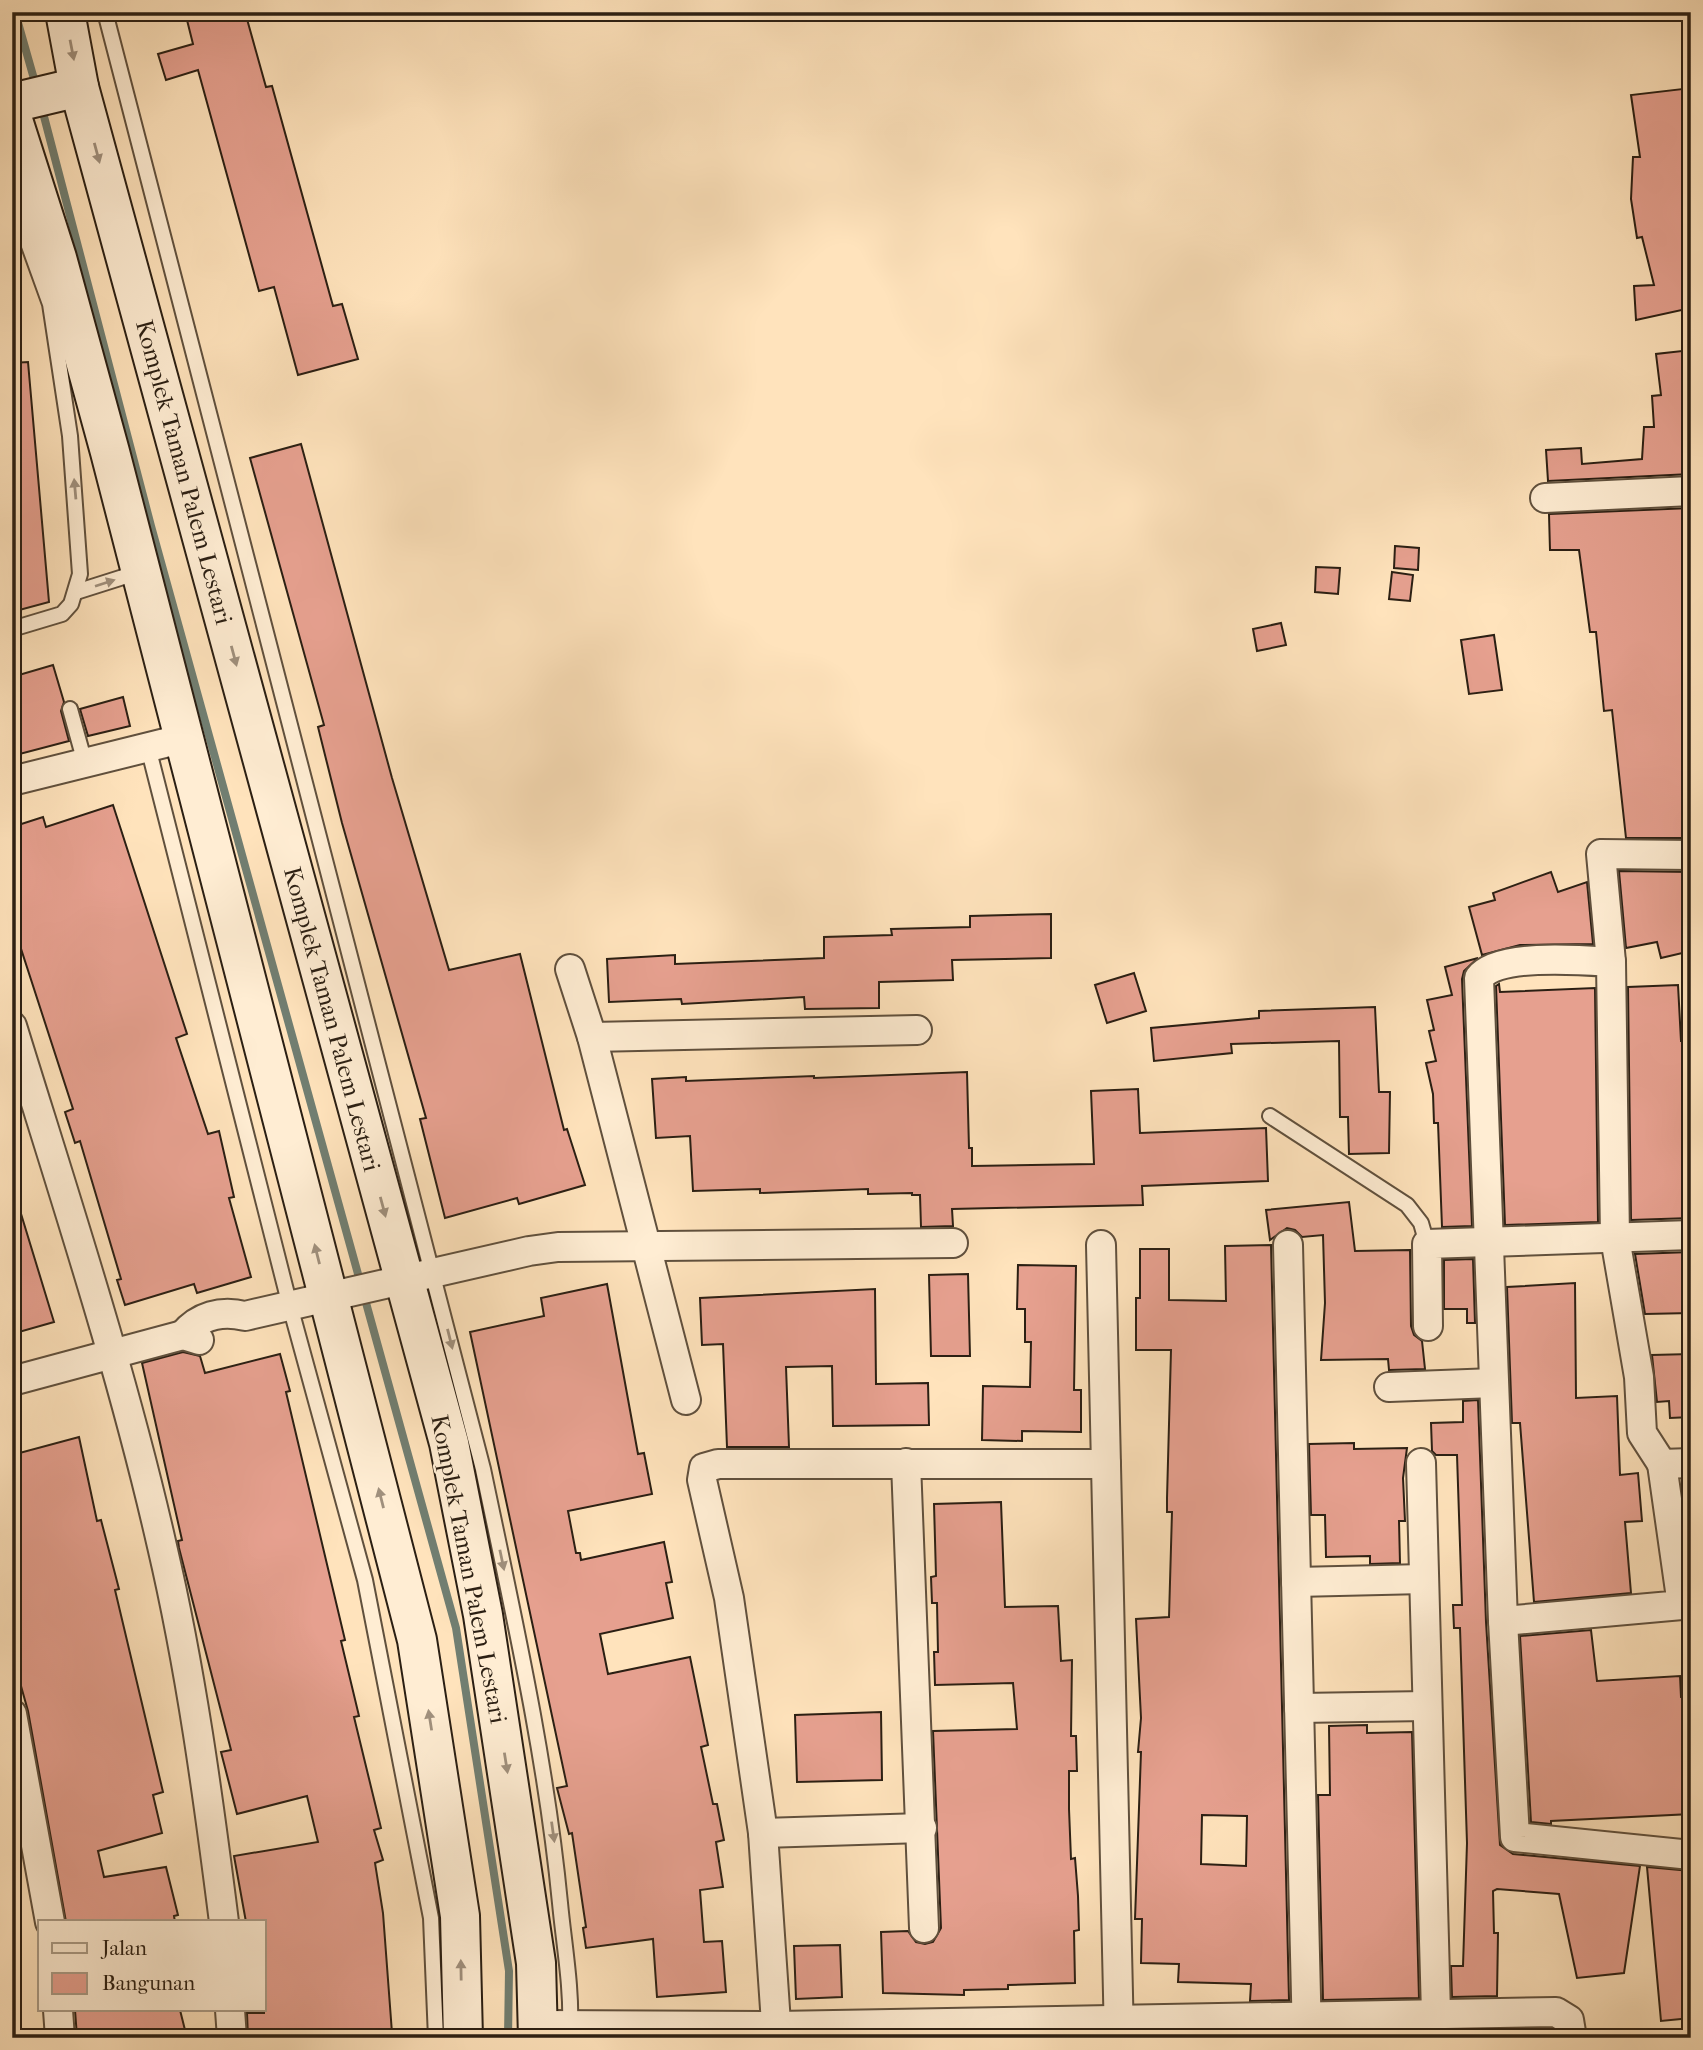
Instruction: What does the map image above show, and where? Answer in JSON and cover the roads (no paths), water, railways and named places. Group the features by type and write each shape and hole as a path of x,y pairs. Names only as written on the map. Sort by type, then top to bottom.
{"street":[{"name":"Komplek Taman Palem Lestari","path":"65,12 38,99 57,258 337,1295 417,1640 445,1917 463,2038"},
{"name":"Komplek Taman Palem Lestari","path":"38,99 405,1279 449,1443 483,1615 536,1963 554,2031"},
{"path":"1545,498 1691,491"},
{"path":"12,781 185,738"},
{"path":"1503,1621 1686,1605 1662,1464 1643,1433 1639,1377 1615,1238 1611,962 1601,855 1691,855"},
{"path":"1611,962 1560,959 1492,966 1479,978 1491,1242 1503,1621 1515,1837 1691,1855"},
{"path":"570,969 592,1037 686,1400"},
{"path":"12,1026 113,1353 162,1546 194,1709 224,1920"},
{"path":"592,1037 917,1030"},
{"path":"1428,1326 1427,1244 1691,1235"},
{"path":"12,1381 183,1335 200,1340 231,1330 245,1316 538,1250 646,1244 953,1243"},
{"path":"1101,1245 1119,2029"},
{"path":"1288,1245 1307,2027"},
{"path":"1389,1387 1494,1383"},
{"path":"777,2032 763,1833 729,1598 702,1480 704,1468 718,1464 906,1462 1106,1464"},
{"path":"906,1462 924,1928"},
{"path":"1421,1463 1436,2014"},
{"path":"1662,1464 1691,1463"},
{"path":"1296,1582 1423,1579"},
{"path":"1299,1709 1427,1706"},
{"path":"12,1714 50,1920"},
{"path":"763,1833 922,1828"},
{"path":"58,2011 60,2038"},
{"path":"230,2011 232,2038"},
{"path":"554,2031 777,2032 1307,2027 1436,2014 1556,2012 1569,2020 1572,2038"}],"lane":[{"path":"105,12 405,1279"},
{"path":"12,199 50,304 70,436 80,557 76,592 62,614 12,629"},
{"path":"62,385 110,452"},
{"path":"76,592 141,571"},
{"path":"70,709 85,763"},
{"path":"148,747 290,1306 365,1580 445,1917 436,2038"},
{"path":"1270,1116 1407,1205 1421,1223 1427,1244"}],"waterway":[{"path":"15,12 36,86"},
{"path":"41,105 151,526 456,1628 509,1971 508,2038"}]}
